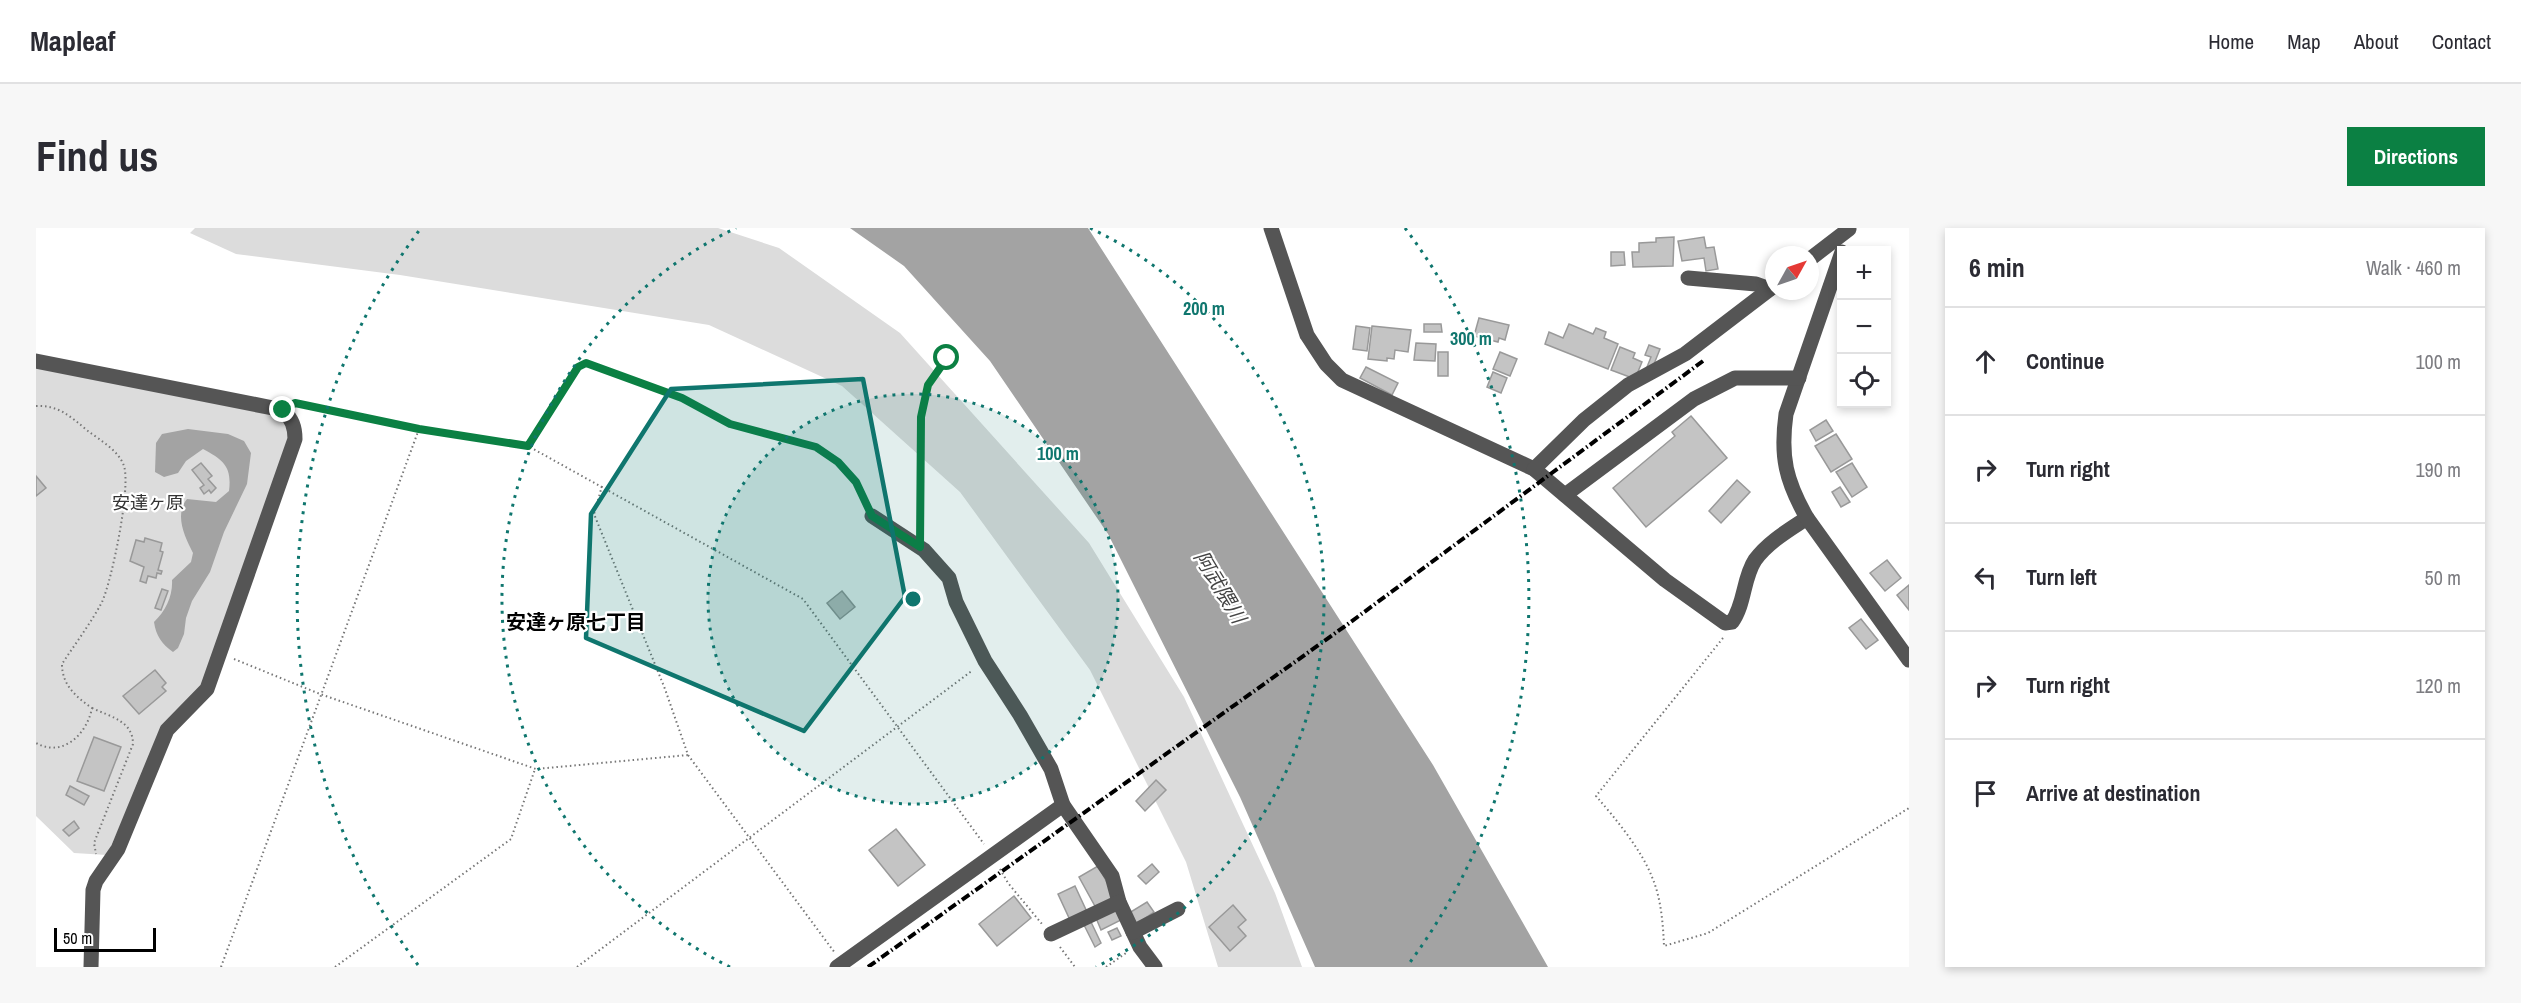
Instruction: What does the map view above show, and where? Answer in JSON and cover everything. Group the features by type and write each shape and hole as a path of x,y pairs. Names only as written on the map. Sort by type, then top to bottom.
{"street":[{"path":"1271,228 1307,335 1326,364 1342,380 1534,469 1665,580 1725,623 1732,622 1738,614 1754,561 1772,542 1807,518"},
{"path":"1844,246 1850,228"},
{"path":"1819,252 1850,228"},
{"path":"1837,266 1786,414 1782,442 1786,471 1807,518 1909,660"},
{"path":"1688,278 1765,286"},
{"path":"1534,469 1584,420 1628,385 1685,354 1765,293"},
{"path":"36,361 283,410 290,417 295,429 295,439 207,689 166,730 118,849 99,875 93,891 91,967"},
{"path":"1565,495 1694,399 1735,378 1799,378"},
{"path":"872,516 920,547 949,578 956,602 985,662 1020,715 1051,769 1063,805 1112,876 1119,902 1136,938 1155,967"},
{"path":"839,965 1063,805"},
{"path":"1051,934 1119,902"},
{"path":"1136,938 1178,909"}],"path":[{"path":"920,547 921,417 928,385 950,354"},
{"path":"528,446 578,367 586,363 682,398 730,424 816,447 838,462 856,482 872,516"},
{"path":"283,410 295,403 419,429 528,446 803,599 992,856 1008,883 1051,934 1075,967"},
{"path":"36,406 48,405 62,411 98,438 119,456 126,476 120,527 108,583 102,600 62,664 62,672 70,690 92,708 127,726 133,733 133,744 94,843 99,875"},
{"path":"221,967 419,429"},
{"path":"602,486 594,514 665,689 688,755 839,965"},
{"path":"1732,622 1725,636 1596,796 1613,816 1652,876 1663,916 1664,946 1708,933 1909,808"},
{"path":"220,653 320,694 536,769 688,755"},
{"path":"577,967 985,662"},
{"path":"36,743 44,748 55,748 74,740 90,720 92,708"},
{"path":"335,967 511,839 536,769"},
{"path":"1107,967 1136,938"}],"highlighted area":[{"path":"863,379 905,597 804,731 586,638 591,514 671,389"}],"green space":[{"path":"195,228 718,228 779,248 900,333 1089,543 1184,697 1275,893 1302,967 1218,967 1186,862 1090,670 960,492 842,386 709,325 400,275 236,254 190,233"},
{"name":"安達ヶ原","path":"36,366 277,413 285,419 290,434 204,683 167,720 107,855 74,853 36,816"}],"water":[{"name":"阿武隈川","path":"850,228 1088,228 1433,765 1548,967 1315,967 1240,797 1108,534 990,361 904,266"},
{"path":"188,429 228,434 244,441 251,453 247,484 224,532 210,572 192,601 186,618 184,634 178,648 173,652 160,639 154,622 168,602 172,580 191,562 193,553 184,533 181,519 183,505 187,499 216,502 229,491 230,483 225,465 203,449 186,461 178,473 164,477 155,472 156,443 162,434"}],"building":[{"path":"1674,237 1673,266 1633,267 1632,252 1639,252 1639,243 1656,242 1656,238"},
{"path":"1704,237 1706,248 1714,247 1718,269 1706,271 1704,258 1682,261 1678,241"},
{"path":"1611,252 1624,252 1625,265 1611,266"},
{"path":"1479,318 1509,325 1505,340 1499,338 1498,342 1474,336"},
{"path":"1424,324 1441,324 1442,332 1424,332"},
{"path":"1569,324 1593,334 1596,328 1606,332 1604,338 1618,344 1608,369 1545,344 1549,332 1563,338"},
{"path":"1356,326 1370,328 1367,351 1353,349"},
{"path":"1372,326 1411,330 1408,352 1395,350 1394,359 1387,358 1387,361 1368,359"},
{"path":"1416,343 1436,344 1435,361 1414,360"},
{"path":"1649,345 1660,349 1652,369 1647,367 1651,357 1645,355"},
{"path":"1620,347 1635,353 1633,358 1642,362 1635,379 1611,370"},
{"path":"1438,352 1448,352 1448,376 1438,376"},
{"path":"1500,352 1517,359 1510,376 1493,369"},
{"path":"1366,367 1398,383 1392,395 1360,378"},
{"path":"1493,372 1507,378 1501,393 1487,387"},
{"path":"1691,416 1727,458 1646,527 1613,488 1675,436 1672,432"},
{"path":"1826,420 1833,431 1816,441 1810,430"},
{"path":"1836,434 1852,459 1831,472 1815,446"},
{"path":"201,463 212,476 208,479 216,488 211,493 209,490 204,494 200,488 204,485 192,470"},
{"path":"1852,463 1867,487 1852,497 1836,472"},
{"path":"36,476 46,488 36,496"},
{"path":"1737,480 1750,492 1721,523 1709,511"},
{"path":"1840,487 1850,502 1841,507 1832,492"},
{"path":"145,538 162,543 160,551 163,552 158,570 162,571 161,574 157,573 156,578 148,576 146,583 140,581 144,567 130,561 136,540 144,542"},
{"path":"1887,560 1901,578 1885,591 1870,573"},
{"path":"1909,585 1909,610 1897,595"},
{"path":"162,589 168,591 161,610 155,608"},
{"path":"842,591 855,607 840,619 827,603"},
{"path":"1861,619 1878,640 1866,649 1849,628"},
{"path":"155,670 166,683 162,687 166,691 139,714 123,696"},
{"path":"94,737 121,747 104,791 77,781"},
{"path":"1156,780 1166,790 1145,811 1136,801"},
{"path":"70,786 89,796 84,805 66,795"},
{"path":"74,821 79,828 69,836 63,830"},
{"path":"896,829 925,865 898,886 869,850"},
{"path":"1152,864 1159,872 1146,884 1138,876"},
{"path":"1098,866 1115,897 1096,908 1079,877"},
{"path":"1075,886 1087,912 1070,920 1058,894"},
{"path":"1014,896 1031,918 997,946 979,924"},
{"path":"1147,902 1154,912 1136,924 1129,913"},
{"path":"1233,905 1246,920 1238,927 1246,936 1230,951 1209,927"},
{"path":"1118,908 1123,919 1101,930 1096,918"},
{"path":"1091,922 1101,943 1095,947 1084,925"},
{"path":"1117,928 1121,936 1112,940 1108,932"}],"railway":[{"path":"868,967 1348,624 1703,361"}],"district":[{"name":"安達ヶ原七丁目","path":"576,622"}],"route":[{"path":"283,410 295,403 419,429 528,446 578,367 586,363 682,398 730,424 816,447 838,462 856,482 872,516 920,547 921,417 928,385 947,358"}]}
